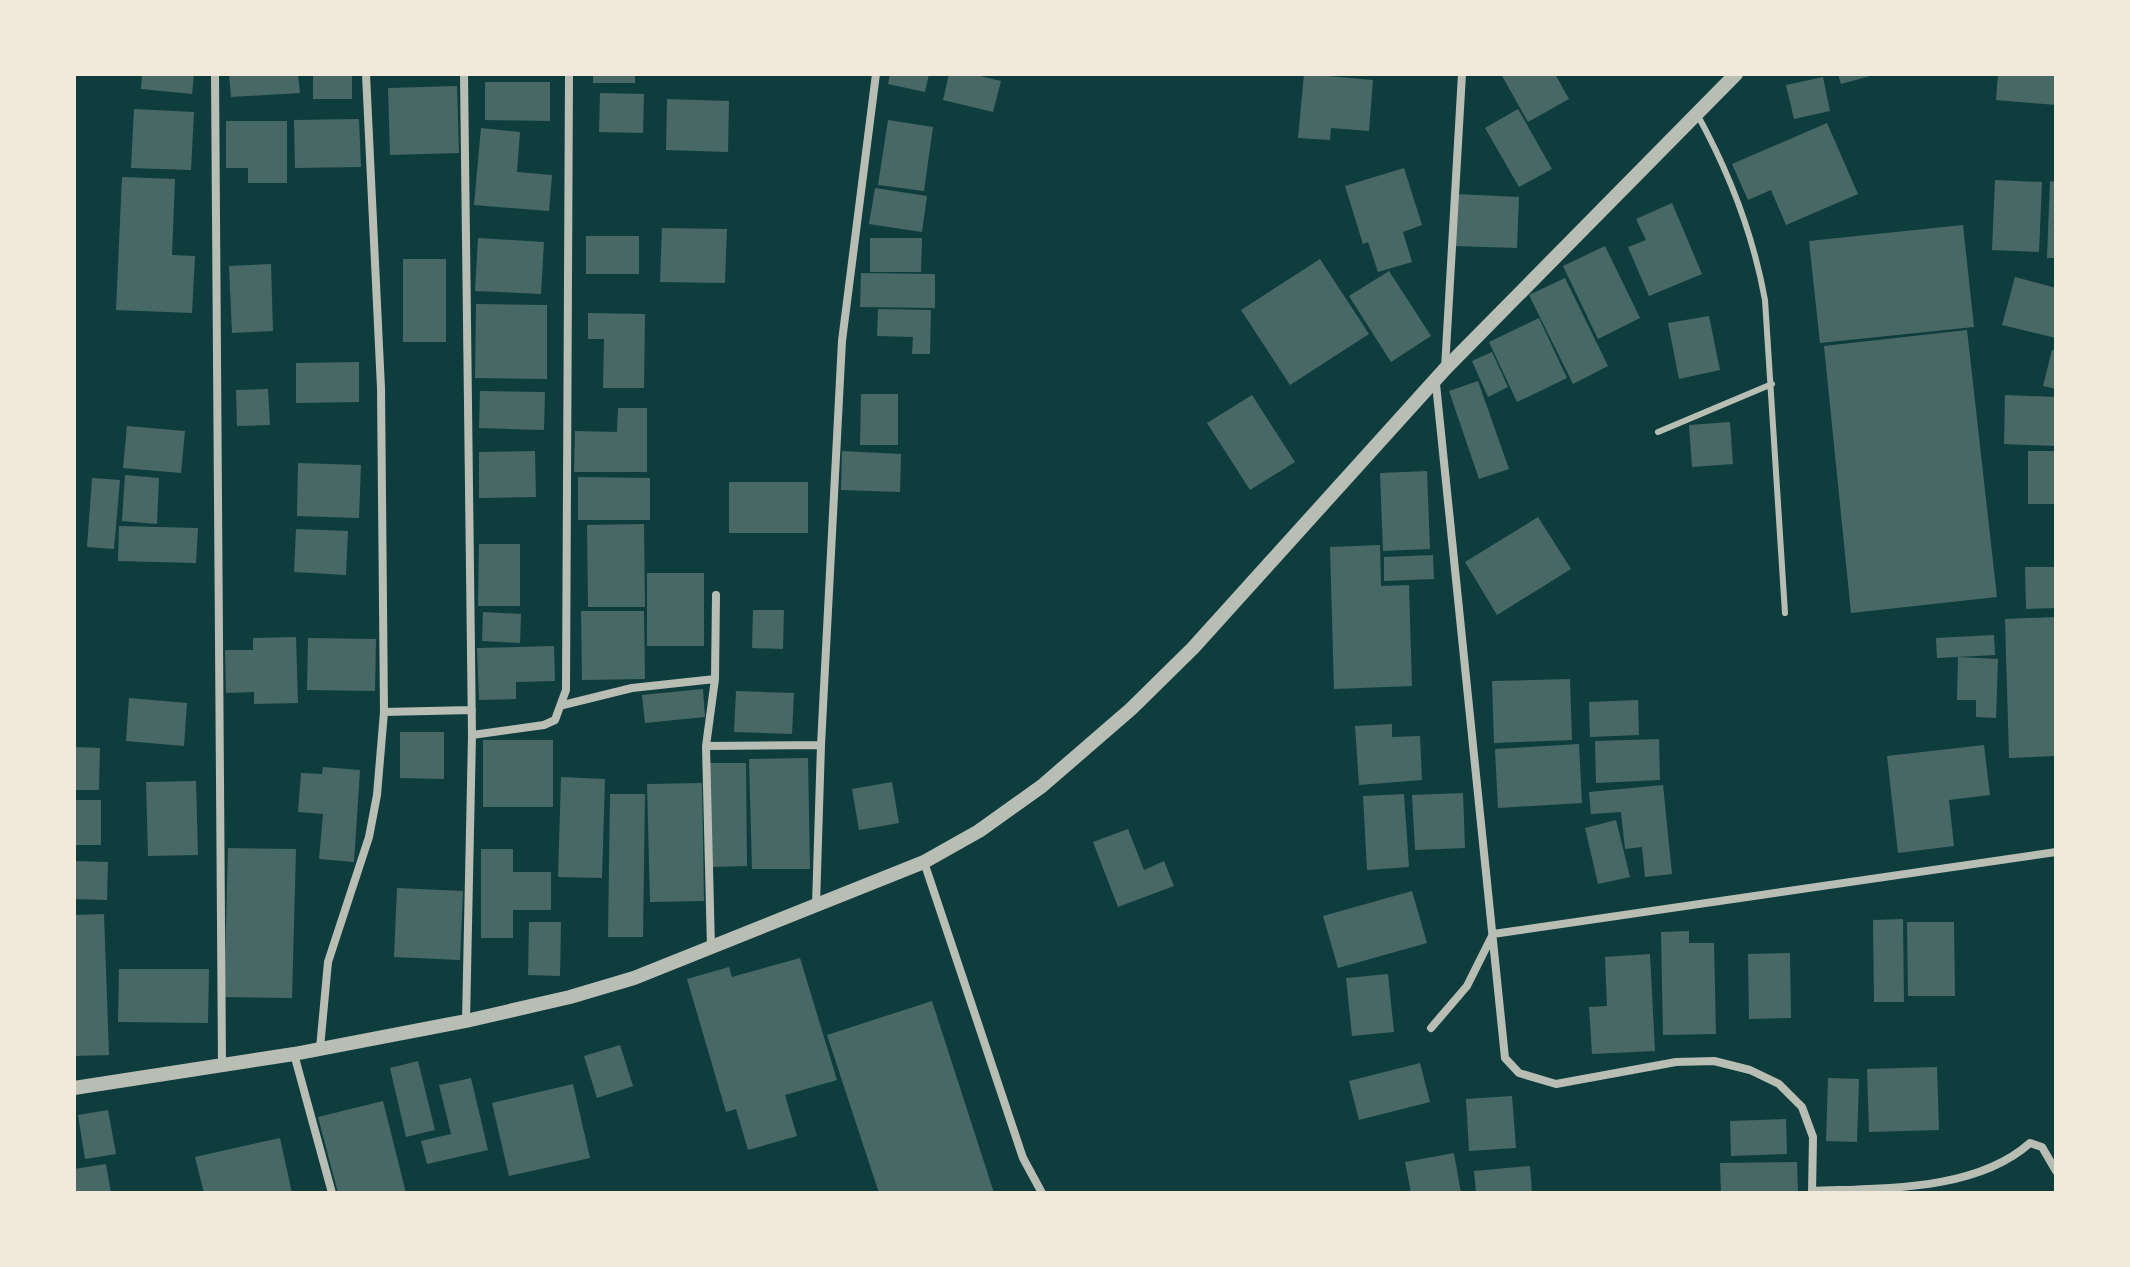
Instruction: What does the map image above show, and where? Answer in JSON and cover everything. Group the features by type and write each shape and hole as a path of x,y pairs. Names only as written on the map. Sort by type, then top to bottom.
{"street":[{"path":"215,74 222,1065"},
{"path":"320,1048 328,962 369,837 377,795 384,712 381,388 366,74"},
{"path":"464,74 472,710 466,1021"},
{"path":"472,735 544,725 555,720 563,705 568,641 569,74"},
{"path":"816,906 821,745 842,341 876,74"},
{"path":"1445,369 1462,74"},
{"path":"74,1088 294,1054 466,1021 634,978 924,862 979,831 1042,786 1131,709 1193,648 1436,384 1445,369 1736,74"},
{"path":"1436,384 1505,1058 1519,1073 1556,1084 1676,1062 1714,1061 1750,1070 1779,1084 1802,1107 1813,1137 1812,1192 1888,1187 1947,1178 1997,1166 2030,1143 2042,1147 2056,1171"},
{"path":"711,948 706,746 715,679 716,595"},
{"path":"563,705 632,688 715,679"},
{"path":"384,712 472,710"},
{"path":"706,746 821,745"},
{"path":"1493,934 2056,852"},
{"path":"924,862 957,970 1023,1158 1042,1193"},
{"path":"1431,1028 1467,986 1493,934"},
{"path":"294,1054 332,1193"}],"lane":[{"path":"1697,114 1720,155 1756,254 1765,300 1785,613"},
{"path":"1658,432 1772,384"}],"building":[{"path":"142,74 194,74 192,94 141,89"},
{"path":"229,74 298,74 300,93 231,97"},
{"path":"313,74 352,74 352,99 313,99"},
{"path":"593,74 635,74 635,83 593,83"},
{"path":"890,74 929,74 925,92 888,84"},
{"path":"949,74 972,74 1001,81 993,112 943,100"},
{"path":"1304,74 1373,80 1369,131 1331,128 1330,140 1298,138"},
{"path":"1501,74 1555,74 1569,99 1528,122"},
{"path":"1838,74 1874,74 1874,75 1841,84"},
{"path":"1998,74 2056,74 2056,105 1996,100"},
{"path":"1823,77 1830,111 1794,119 1786,85"},
{"path":"485,82 550,82 550,121 485,120"},
{"path":"457,86 459,153 390,155 388,88"},
{"path":"600,93 644,94 643,133 599,132"},
{"path":"667,99 729,101 728,152 666,150"},
{"path":"134,109 194,112 191,170 131,168"},
{"path":"1518,109 1552,169 1519,187 1485,128"},
{"path":"359,119 361,167 295,168 294,120"},
{"path":"888,120 933,127 924,191 878,185"},
{"path":"226,121 287,121 287,183 248,183 248,168 226,168"},
{"path":"1827,123 1858,194 1786,225 1771,190 1748,200 1732,164"},
{"path":"481,128 520,132 517,172 552,175 549,211 474,205"},
{"path":"1404,168 1422,225 1403,232 1412,262 1378,272 1368,242 1363,244 1345,186"},
{"path":"122,177 175,179 172,255 195,256 192,313 116,310"},
{"path":"1995,180 2042,182 2039,252 1992,250"},
{"path":"2050,181 2056,182 2056,258 2047,258"},
{"path":"875,188 927,196 922,232 869,224"},
{"path":"1456,194 1519,197 1517,248 1454,246"},
{"path":"1672,203 1702,274 1649,296 1628,247 1646,240 1636,219"},
{"path":"1963,225 1974,327 1820,343 1809,241"},
{"path":"662,228 727,229 725,283 660,282"},
{"path":"586,236 639,236 639,274 586,274"},
{"path":"478,238 544,242 541,294 475,291"},
{"path":"870,238 922,238 921,272 870,272"},
{"path":"1605,246 1640,318 1598,339 1563,266"},
{"path":"403,259 446,259 446,342 403,342"},
{"path":"1320,259 1369,334 1290,385 1241,310"},
{"path":"271,264 273,331 232,333 229,266"},
{"path":"1389,271 1431,336 1391,362 1349,296"},
{"path":"861,273 935,274 935,308 860,307"},
{"path":"2015,277 2056,288 2056,338 2002,325"},
{"path":"1565,278 1608,366 1573,384 1529,295"},
{"path":"476,304 547,305 547,379 475,378"},
{"path":"878,309 931,310 930,354 912,354 913,337 877,336"},
{"path":"588,313 645,314 644,388 603,388 604,339 588,339"},
{"path":"1709,316 1720,370 1679,379 1668,323"},
{"path":"1539,318 1567,378 1517,402 1489,342"},
{"path":"1967,330 1997,597 1851,613 1824,346"},
{"path":"2052,350 2056,350 2056,389 2043,386"},
{"path":"1492,352 1508,387 1488,397 1472,361"},
{"path":"359,362 359,402 296,403 296,363"},
{"path":"1478,381 1509,469 1479,479 1449,391"},
{"path":"268,389 270,425 237,426 236,390"},
{"path":"480,391 545,392 544,430 479,428"},
{"path":"861,394 898,394 898,445 860,445"},
{"path":"1252,395 1295,462 1250,490 1207,423"},
{"path":"2005,395 2056,397 2056,446 2004,444"},
{"path":"618,408 647,408 647,472 574,472 575,431 617,432"},
{"path":"1730,422 1733,464 1692,467 1689,425"},
{"path":"127,426 185,431 181,473 123,468"},
{"path":"535,451 536,497 479,498 479,452"},
{"path":"842,451 901,454 900,492 841,490"},
{"path":"2028,451 2056,451 2056,504 2028,504"},
{"path":"298,463 361,465 359,518 297,516"},
{"path":"1427,471 1430,549 1383,551 1380,473"},
{"path":"125,475 159,478 157,524 122,521"},
{"path":"578,477 650,478 650,520 578,520"},
{"path":"92,478 120,480 114,549 87,547"},
{"path":"729,482 808,482 808,533 729,533"},
{"path":"1538,517 1571,569 1497,615 1465,562"},
{"path":"644,524 645,607 588,607 587,525"},
{"path":"119,526 198,528 196,563 118,561"},
{"path":"296,529 348,531 346,575 294,572"},
{"path":"479,544 520,544 520,606 478,606"},
{"path":"1380,545 1381,586 1409,585 1412,686 1334,689 1330,547"},
{"path":"1433,555 1434,579 1384,581 1384,557"},
{"path":"2025,567 2056,567 2056,608 2026,609"},
{"path":"647,573 704,573 704,646 647,646"},
{"path":"753,610 784,610 783,649 752,648"},
{"path":"581,611 644,611 645,679 582,680"},
{"path":"483,612 521,614 520,643 482,641"},
{"path":"2056,617 2056,756 2009,758 2005,619"},
{"path":"1994,635 1995,655 1937,658 1936,638"},
{"path":"296,637 298,703 254,704 254,692 226,693 225,650 253,650 253,638"},
{"path":"308,638 376,639 375,691 307,690"},
{"path":"554,646 555,681 516,682 516,699 479,700 477,648"},
{"path":"1958,657 1998,659 1996,718 1976,717 1976,700 1957,700"},
{"path":"1570,679 1572,740 1494,743 1492,681"},
{"path":"703,689 705,717 645,723 642,695"},
{"path":"736,691 794,693 792,734 734,732"},
{"path":"129,698 187,703 184,746 126,741"},
{"path":"1638,700 1639,735 1590,737 1589,702"},
{"path":"1392,724 1392,737 1420,736 1422,780 1359,785 1355,726"},
{"path":"400,732 444,732 444,779 400,778"},
{"path":"1659,739 1660,780 1596,783 1595,741"},
{"path":"483,740 553,740 553,807 483,807"},
{"path":"1579,744 1582,803 1498,808 1495,749"},
{"path":"1984,745 1990,795 1949,800 1954,846 1898,853 1887,756"},
{"path":"74,747 100,748 99,790 74,790"},
{"path":"808,758 810,869 752,869 749,759"},
{"path":"709,763 746,763 747,866 711,867"},
{"path":"323,767 360,770 354,862 319,859 323,814 298,812 301,773 322,774"},
{"path":"561,777 605,779 602,878 558,877"},
{"path":"196,781 198,855 148,856 146,782"},
{"path":"892,782 899,823 859,830 852,789"},
{"path":"702,783 704,901 650,902 647,784"},
{"path":"1663,785 1672,874 1645,877 1642,847 1625,849 1621,812 1591,814 1589,792"},
{"path":"1463,793 1465,848 1415,850 1412,795"},
{"path":"610,794 645,794 643,937 608,937"},
{"path":"1404,794 1409,867 1367,870 1363,796"},
{"path":"74,800 101,800 101,845 74,845"},
{"path":"1616,820 1630,877 1598,884 1585,828"},
{"path":"1128,829 1144,870 1164,861 1174,886 1118,907 1093,842"},
{"path":"228,848 296,849 292,998 224,997"},
{"path":"481,849 513,849 513,872 551,872 551,910 513,910 513,938 481,938"},
{"path":"74,861 108,862 107,900 74,899"},
{"path":"397,888 463,891 460,960 394,957"},
{"path":"1412,891 1427,943 1338,968 1323,916"},
{"path":"104,914 109,1055 74,1056 74,915"},
{"path":"1903,919 1904,1002 1874,1002 1873,920"},
{"path":"529,922 561,922 560,976 528,975"},
{"path":"1907,922 1954,922 1955,996 1908,996"},
{"path":"1689,931 1689,943 1714,943 1716,1034 1663,1035 1661,932"},
{"path":"1790,953 1791,1018 1749,1019 1748,954"},
{"path":"1650,954 1655,1051 1592,1054 1589,1007 1607,1006 1605,957"},
{"path":"800,958 837,1080 785,1095 797,1136 748,1150 736,1109 726,1112 687,979 729,967 732,977"},
{"path":"119,969 209,969 208,1023 118,1022"},
{"path":"1388,974 1394,1032 1352,1036 1346,978"},
{"path":"932,1001 994,1193 879,1193 827,1035"},
{"path":"620,1045 633,1086 597,1098 584,1056"},
{"path":"418,1061 435,1130 406,1137 390,1068"},
{"path":"1420,1063 1430,1102 1359,1120 1349,1081"},
{"path":"1937,1067 1939,1130 1869,1132 1867,1069"},
{"path":"471,1078 488,1150 427,1164 421,1141 451,1134 439,1085"},
{"path":"1828,1078 1859,1079 1857,1142 1826,1141"},
{"path":"573,1084 590,1158 509,1176 492,1103"},
{"path":"1512,1096 1516,1148 1469,1151 1466,1099"},
{"path":"383,1101 406,1193 338,1193 318,1117"},
{"path":"108,1110 116,1154 85,1159 78,1115"},
{"path":"1786,1119 1787,1154 1731,1156 1730,1121"},
{"path":"280,1138 292,1193 204,1193 195,1157"},
{"path":"1454,1153 1461,1193 1411,1193 1405,1162"},
{"path":"1797,1162 1798,1193 1721,1193 1720,1163"},
{"path":"106,1164 111,1193 74,1193 74,1169"},
{"path":"1530,1166 1532,1193 1476,1193 1474,1171"}]}
